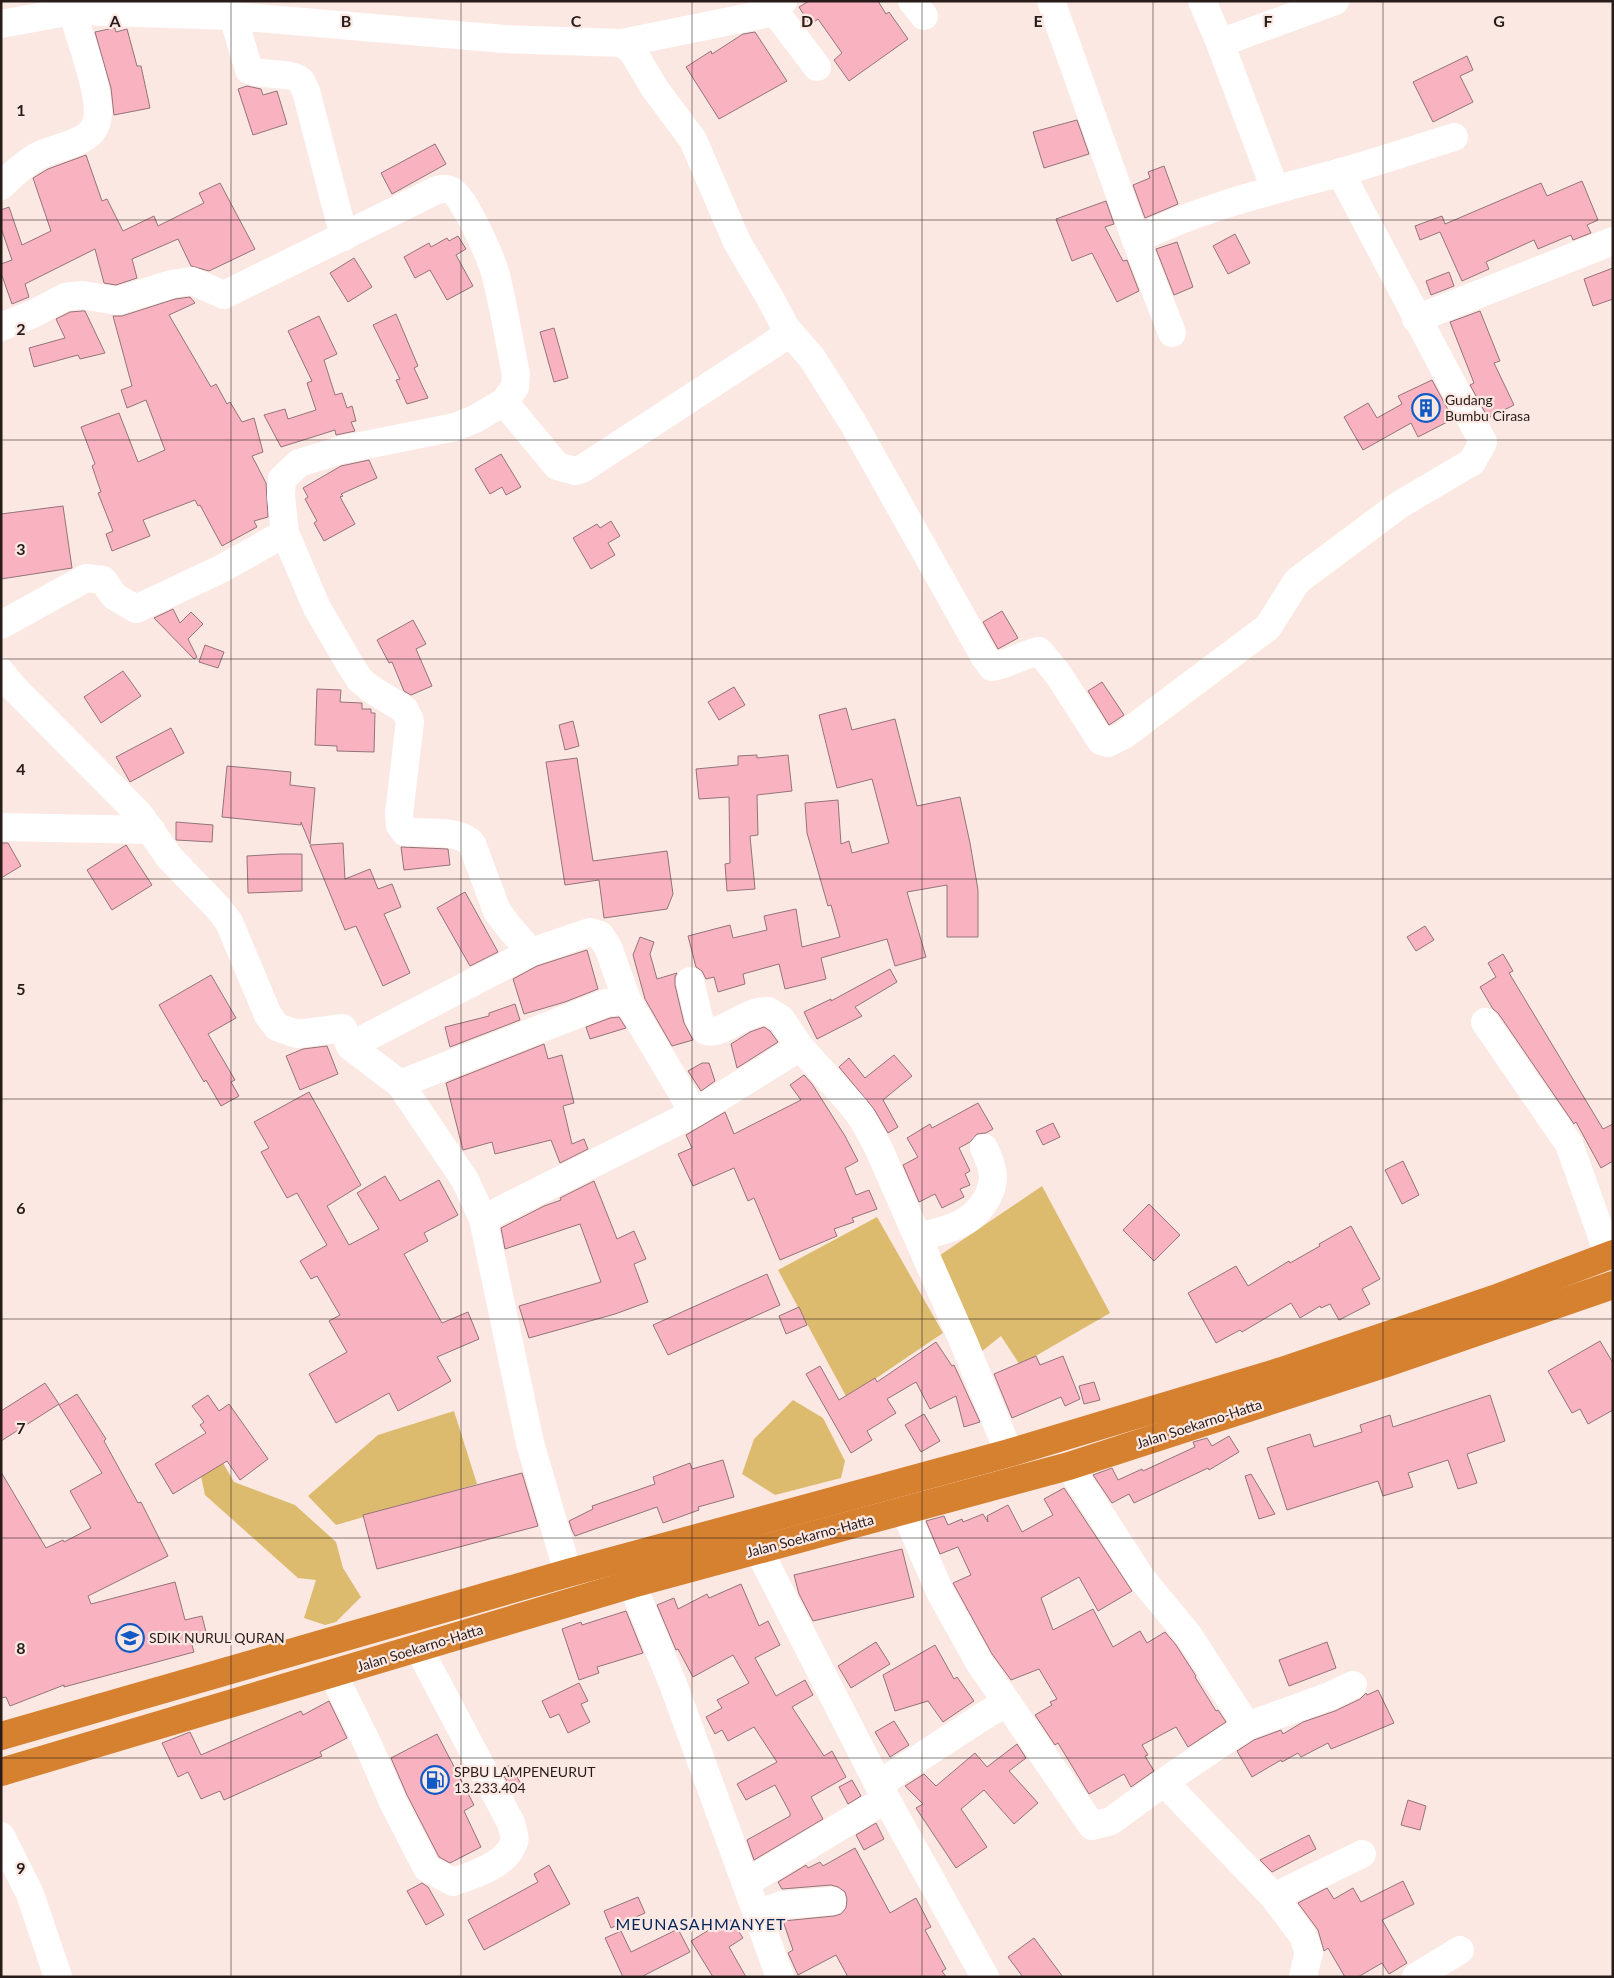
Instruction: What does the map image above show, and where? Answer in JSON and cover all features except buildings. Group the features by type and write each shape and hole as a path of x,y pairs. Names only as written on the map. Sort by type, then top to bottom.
{"highway":[{"name":"Jalan Soekarno-Hatta","path":"1,1736 568,1573 1009,1453 1282,1371 1494,1299 1611,1255"},
{"name":"Jalan Soekarno-Hatta","path":"1,1772 632,1584 1069,1466 1387,1363 1613,1285"},
{"path":"720,1532 724,1560"},
{"path":"66,1718 74,1750"}],"street":[{"path":"1202,1 1220,42 1275,189"},
{"path":"1220,42 1335,1"},
{"path":"1052,2 1136,240 1172,333"},
{"path":"1,24 72,11 233,16 504,39 622,43 765,14 778,5 817,68"},
{"path":"1,186 14,172 37,157 83,139 92,132 96,124 98,114 93,85 72,11"},
{"path":"233,16 249,70 256,73 295,77 301,81 306,91 344,237"},
{"path":"622,43 633,52 655,89 693,140 737,242 786,328 812,358 853,423 984,656 992,667 1007,664 1020,656 1039,651 1058,674 1101,741 1108,743 1124,735 1268,627 1296,581 1398,504 1472,462 1483,442 1416,319 1340,172"},
{"path":"1136,240 1164,225 1275,189 1340,172 1454,137"},
{"path":"1,326 33,314 65,297 82,294 117,301 172,284 192,281 224,295 437,190 444,189 452,192 459,198 473,224 495,274 516,374 515,387 504,402 475,419 455,427 341,450 299,463 282,478 281,496 285,533 317,608 360,680 405,710 410,721 399,814 400,825 405,832 458,835 467,838 472,844 497,911 531,952"},
{"path":"1416,319 1613,241"},
{"path":"504,402 557,466 575,471 582,469 781,339 786,328"},
{"path":"1,625 86,578 103,580 114,596 136,609 221,569 285,533"},
{"path":"1,672 13,687 139,814 169,856 219,909 229,922 268,1015 277,1028 297,1034 343,1028 350,1046 400,1084 465,1180 483,1219 530,1443 568,1573"},
{"path":"1,827 151,830"},
{"path":"350,1046 531,952 590,932 600,935 608,947 627,1000 694,1113"},
{"path":"690,981 699,1019 706,1032 711,1033 718,1030 751,1012 768,1011 781,1020 800,1047 862,1118 878,1147 919,1238 1009,1453"},
{"path":"400,1084 606,1003 627,1000"},
{"path":"1485,1022 1569,1144 1611,1255"},
{"path":"483,1219 694,1113 800,1047"},
{"path":"919,1238 960,1224 975,1215 982,1206 989,1194 993,1178 992,1166 984,1148"},
{"path":"1069,1466 1142,1579 1189,1636 1247,1726"},
{"path":"905,1510 940,1592 979,1662 1092,1826 1111,1821 1247,1726 1330,1696 1353,1685"},
{"path":"758,1549 879,1799 985,1977"},
{"path":"632,1584 673,1684 746,1883 776,1975"},
{"path":"333,1674 393,1802 428,1868 453,1882 484,1871 508,1854 515,1840 511,1823 419,1649"},
{"path":"746,1883 879,1799 990,1712 1008,1704"},
{"path":"1165,1783 1274,1897 1303,1936 1309,1952 1303,1977"},
{"path":"1,1836 30,1894 58,1977"},
{"path":"1274,1897 1362,1854"},
{"path":"756,1914 782,1905 832,1901"},
{"path":"1416,1977 1460,1950"}],"shaded area":[{"path":"1042,1186 1110,1313 1020,1365 1001,1336 971,1360 930,1262"},
{"path":"877,1217 943,1333 847,1398 778,1270"},
{"path":"793,1400 823,1418 845,1461 841,1478 775,1495 742,1474 754,1439"},
{"path":"454,1411 477,1484 336,1525 308,1496 378,1435"},
{"path":"223,1463 234,1482 295,1505 336,1542 343,1568 361,1597 336,1622 325,1625 304,1618 316,1580 298,1578 205,1495 201,1476"}],"place":[{"name":"Gudang Bumbu Cirasa","path":"1426,408"},
{"name":"SDIK NURUL QURAN","path":"130,1638"},
{"name":"SPBU LAMPENEURUT 13.233.404","path":"435,1780"}],"district":[{"name":"MEUNASAHMANYET","path":"701,1924"}]}
